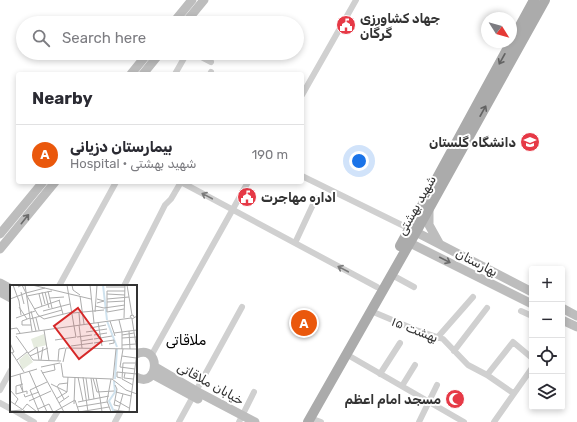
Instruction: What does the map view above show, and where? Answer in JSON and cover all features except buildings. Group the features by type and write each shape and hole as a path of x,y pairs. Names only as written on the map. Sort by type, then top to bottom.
{"main road":[{"path":"179,16 192,0"},
{"path":"191,16 204,0"},
{"name":"شهید بهشتی","path":"306,421 377,287 413,231 534,0"},
{"name":"شهید بهشتی","path":"413,231 429,209 545,0"},
{"path":"133,72 142,60"},
{"path":"145,72 154,60"},
{"path":"0,234 41,184"},
{"path":"0,249 53,184"},
{"path":"429,209 429,225 440,245"},
{"name":"بهارستان","path":"413,231 529,290"},
{"name":"شهید بهشتی","path":"306,421 392,275 407,241"},
{"name":"بهارستان","path":"407,241 529,302"},
{"path":"565,310 577,316"},
{"path":"565,323 577,327"},
{"path":"137,354 142,352 148,354 155,362 154,370 146,378 137,379"},
{"name":"خیابان ملاقاتی","path":"154,370 241,420 254,422"}],"street":[{"path":"304,91 356,0"},
{"path":"176,72 183,60"},
{"path":"207,60 211,62"},
{"path":"304,177 413,231"},
{"path":"60,285 115,184"},
{"path":"124,285 165,205 171,199 180,184"},
{"path":"185,184 377,287"},
{"path":"151,356 234,210 247,184"},
{"path":"294,243 316,198"},
{"path":"392,275 414,287"},
{"path":"437,338 473,297"},
{"path":"179,422 242,307"},
{"path":"454,351 487,308"},
{"path":"521,310 529,314"},
{"name":"بهشت ۱۵","path":"371,311 437,338 443,339 468,365 487,375 513,393"},
{"path":"487,375 513,342 529,355"},
{"path":"380,374 400,343"},
{"path":"346,354 464,422"},
{"path":"402,386 415,365"},
{"path":"0,390 10,372"},
{"path":"494,422 529,372"},
{"path":"419,422 437,385"},
{"path":"241,420 254,392"},
{"path":"0,403 10,408"},
{"path":"17,412 34,422"},
{"path":"51,422 57,412"},
{"path":"115,422 120,412"},
{"path":"306,421 321,422"}],"place":[{"name":"جهاد کشاورزی گرگان","path":"346,25"},
{"name":"دانشگاه گلستان","path":"530,142"},
{"name":"اداره مهاجرت","path":"247,197"},
{"name":"بیمارستان دزیانی","path":"304,323"},
{"name":"مسجد امام اعظم","path":"455,399"}],"district":[{"name":"ملاقاتی","path":"186,340"}]}
